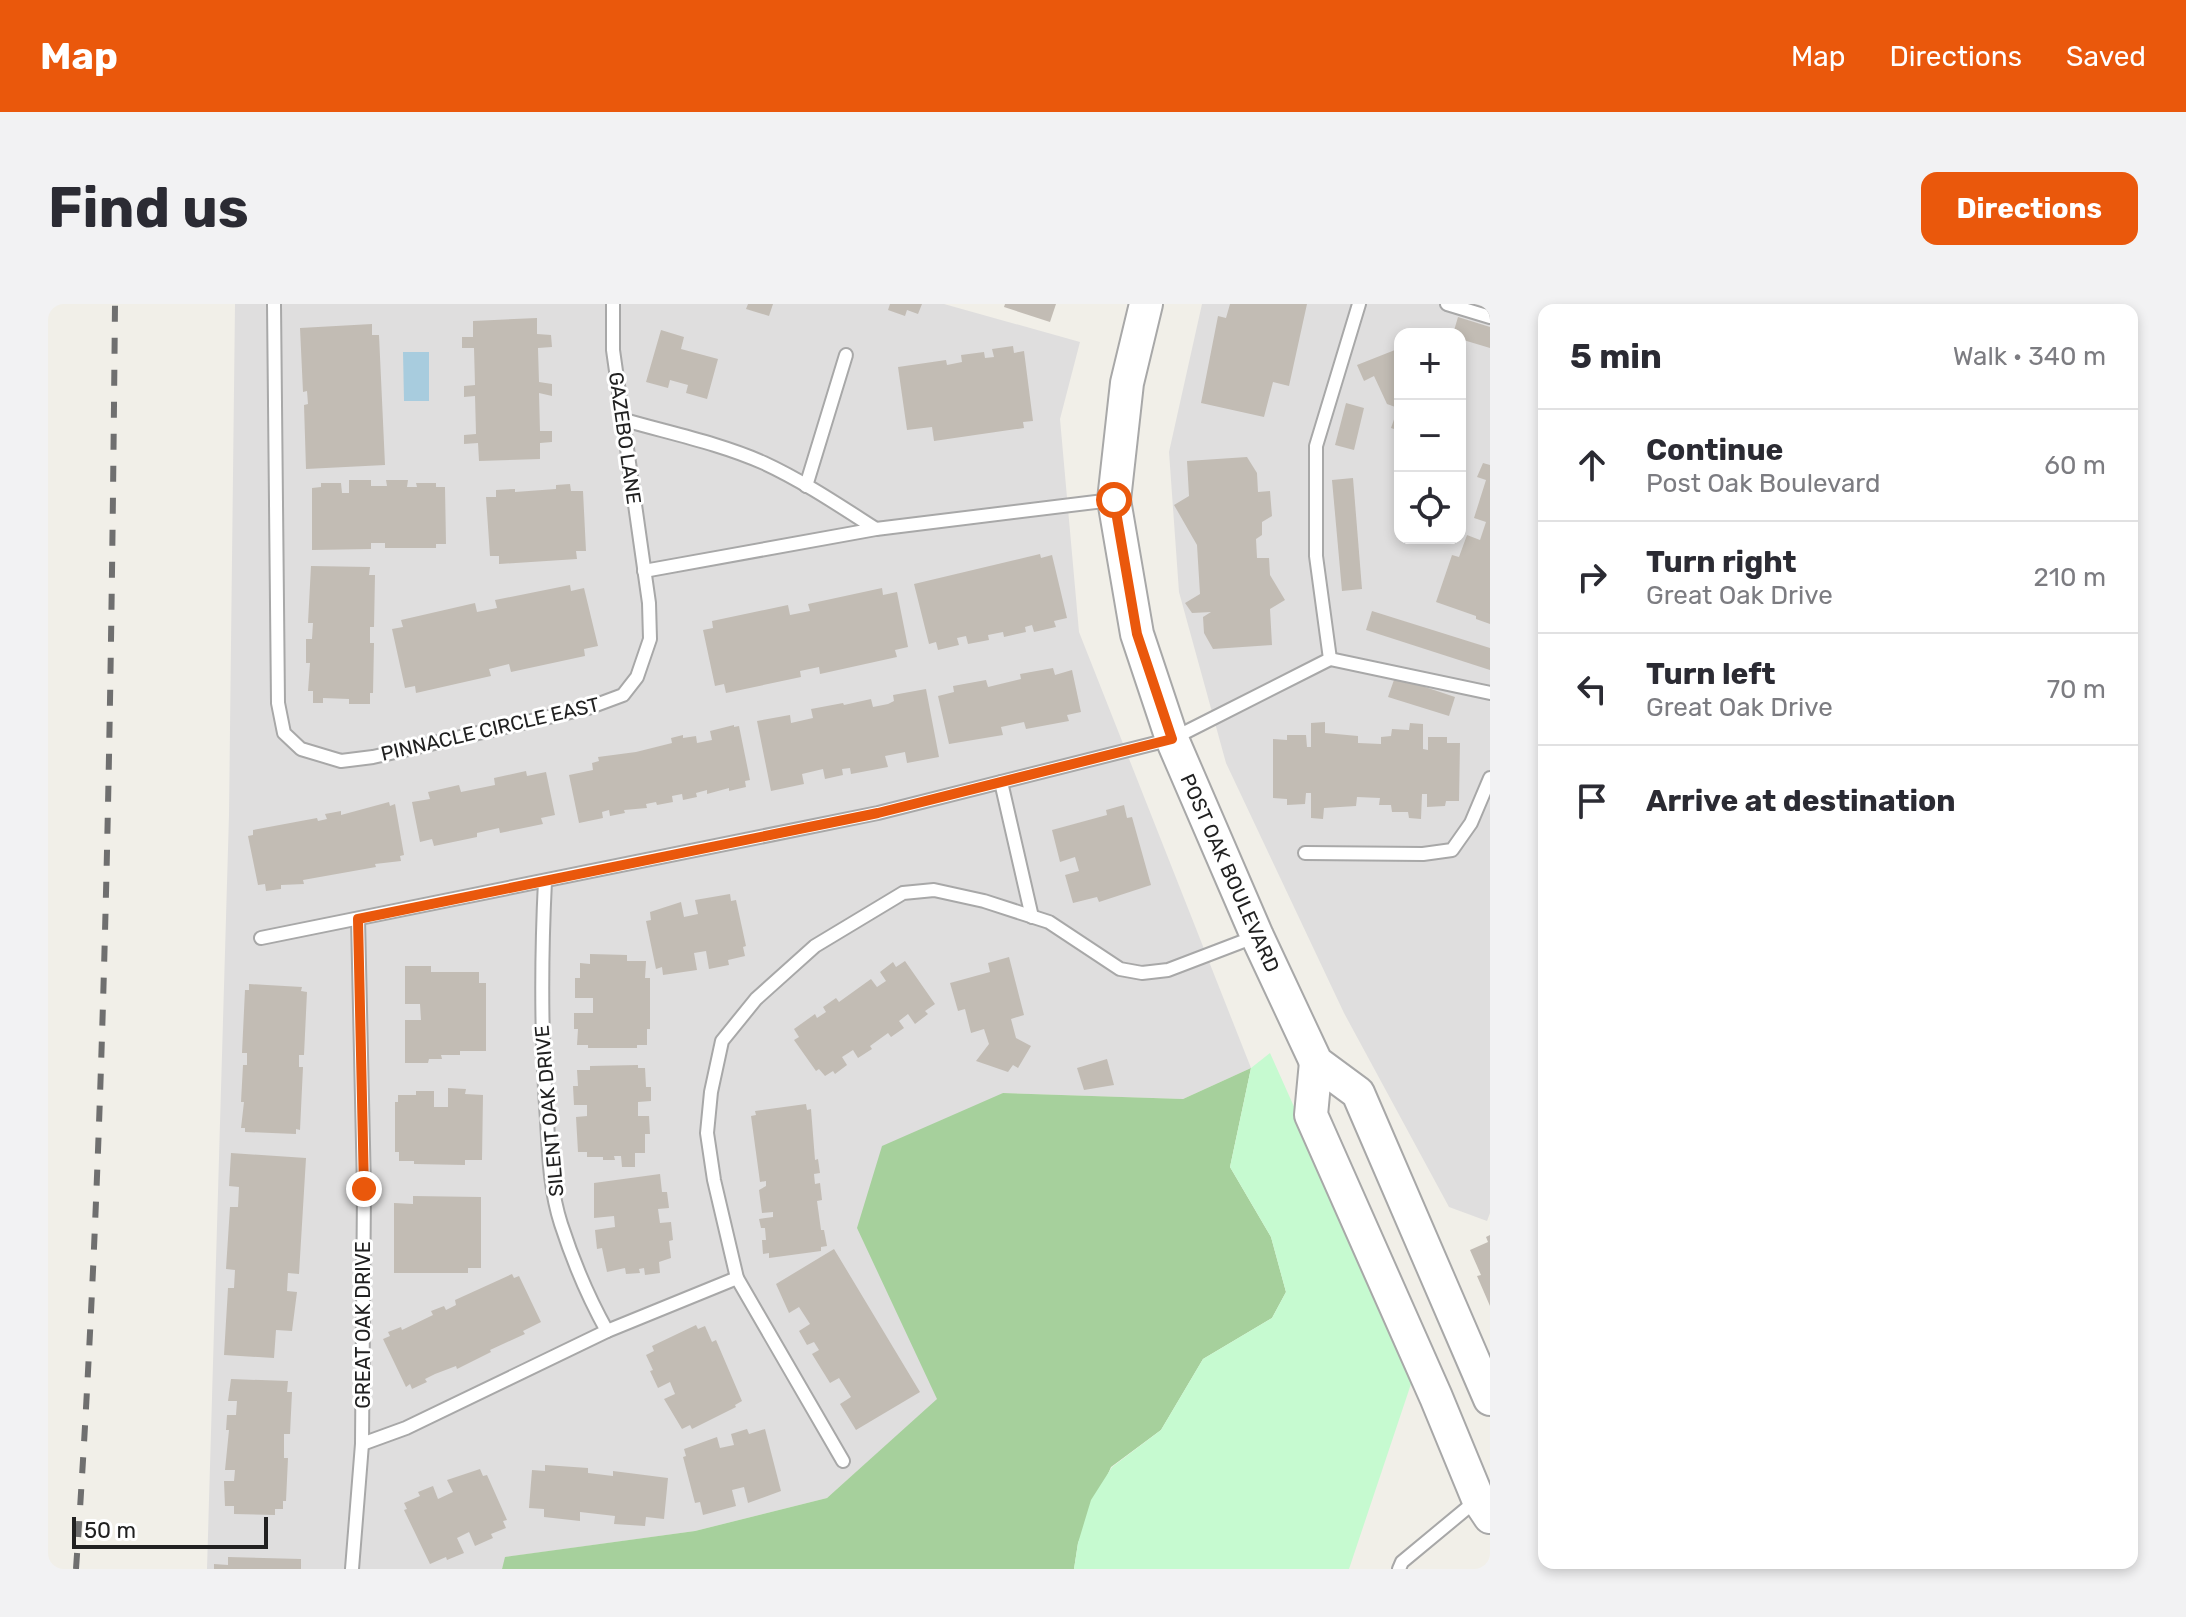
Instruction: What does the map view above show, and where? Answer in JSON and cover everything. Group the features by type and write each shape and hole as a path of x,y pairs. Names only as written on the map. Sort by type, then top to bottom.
{"street":[{"name":"POST OAK BOULEVARD","path":"1146,304 1127,383 1114,500 1137,634 1172,739 1257,936 1316,1062 1358,1093 1487,1380"},
{"path":"1316,1062 1311,1115 1484,1508"}],"lane":[{"name":"PINNACLE CIRCLE EAST","path":"274,304 278,703 284,733 301,749 341,761 373,757 588,708 623,695 637,677 650,639 644,571"},
{"name":"GAZEBO LANE","path":"613,304 613,350 621,419 644,571"},
{"path":"1330,659 1316,556 1316,446 1359,304"},
{"path":"1447,304 1490,317"},
{"path":"806,486 846,355"},
{"path":"621,419 763,463 876,529"},
{"path":"644,571 876,529 1114,500"},
{"path":"261,938 878,813 1172,739 1330,659 1490,693"},
{"path":"1305,853 1423,854 1452,850 1471,823 1490,778"},
{"path":"1001,782 1032,917"},
{"name":"SILENT OAK DRIVE","path":"545,881 541,971 542,1055 551,1180 561,1223 591,1301 607,1331"},
{"path":"843,1461 737,1278 714,1180 707,1133 711,1092 722,1041 747,1009 815,946 903,893 934,890 984,901 1049,922 1120,969 1142,973 1168,970 1257,936"},
{"name":"GREAT OAK DRIVE","path":"352,1569 362,1444 364,1189 358,919"},
{"path":"362,1444 406,1428 607,1331 737,1278"},
{"path":"1399,1569 1402,1562 1484,1508"}],"shaded area":[{"path":"235,304 944,304 1080,342 1060,419 1079,632 1251,1068 1183,1099 1003,1093 858,1228 938,1399 827,1498 695,1531 506,1557 502,1569 207,1569 229,815"},
{"path":"1202,304 1490,304 1490,1213 1487,1221 1449,1207 1344,1013 1226,763 1179,592 1169,452"}],"green space":[{"path":"1270,1053 1414,1375 1349,1569 1074,1569 1091,1500 1112,1467 1161,1430 1203,1359 1272,1318 1286,1292 1271,1237 1230,1167 1251,1068"},
{"path":"1251,1068 1230,1167 1271,1237 1286,1292 1272,1318 1203,1359 1161,1430 1111,1467 1078,1543 1074,1569 502,1569 505,1557 695,1531 827,1498 937,1399 857,1228 882,1146 1003,1093 1183,1099"}],"water":[{"path":"403,352 429,352 429,401 404,401"}],"building":[{"path":"748,304 773,304 769,316 746,309"},
{"path":"890,304 922,304 918,314 907,310 905,316 888,310"},
{"path":"1005,304 1056,304 1050,322 1004,307"},
{"path":"1230,304 1307,304 1289,386 1273,382 1264,417 1201,403 1218,316 1226,318"},
{"path":"1458,317 1490,327 1490,348 1466,341 1466,328 1455,328"},
{"path":"537,318 537,334 551,335 552,347 538,348 539,382 552,384 552,396 539,393 540,431 552,431 552,442 540,443 540,459 479,461 478,443 464,444 464,435 476,434 475,396 464,397 464,386 475,385 474,348 462,348 462,337 473,337 473,321"},
{"path":"372,324 372,335 379,335 385,465 306,469 304,405 308,404 307,391 303,392 300,328"},
{"path":"661,330 684,337 681,349 718,359 707,399 686,393 688,385 670,380 668,388 646,382"},
{"path":"1013,346 1014,353 1024,351 1033,421 1023,422 1024,428 934,441 932,427 907,430 898,367 946,360 947,365 962,362 961,355 984,352 985,358 994,357 992,349"},
{"path":"1394,350 1394,407 1387,404 1374,376 1364,381 1357,365"},
{"path":"1346,403 1364,408 1354,450 1335,445"},
{"path":"1247,457 1257,473 1258,492 1270,491 1272,516 1262,522 1262,535 1256,539 1257,558 1269,558 1270,575 1285,600 1270,609 1272,645 1213,649 1204,633 1203,617 1211,612 1192,613 1185,603 1200,594 1197,545 1174,505 1189,496 1187,461"},
{"path":"1483,463 1490,465 1490,624 1436,602 1452,555 1459,557 1467,535 1480,540 1486,522 1474,518 1486,480 1477,477"},
{"path":"1353,478 1362,589 1342,591 1332,480"},
{"path":"349,480 371,480 371,486 387,486 386,480 408,480 407,487 417,487 416,483 436,483 436,487 445,487 446,544 436,544 436,548 385,548 385,543 371,543 371,549 312,550 312,488 321,487 321,483 341,483 342,493 349,493"},
{"path":"570,484 571,491 583,491 586,551 576,551 577,559 499,564 499,556 490,556 486,497 496,497 496,490 556,489 556,485"},
{"path":"1040,554 1041,558 1052,555 1067,618 1054,621 1056,627 1034,632 1032,625 1025,627 1026,632 1004,637 1003,632 988,635 989,640 968,644 966,636 957,638 959,645 938,650 936,642 929,644 914,584"},
{"path":"311,566 370,567 369,575 375,575 374,627 370,627 370,643 374,643 370,704 349,704 349,699 323,698 323,703 313,703 313,691 308,691 310,663 306,663 306,639 312,639 313,623 308,623"},
{"path":"570,585 571,591 584,588 598,646 584,649 585,656 511,672 509,664 489,669 491,676 416,693 415,686 405,688 392,629 403,627 401,620 475,603 477,612 497,608 495,600"},
{"path":"882,588 883,595 897,592 908,647 895,650 897,657 820,674 819,667 800,671 801,677 726,693 724,684 715,686 703,630 713,628 712,621 788,605 790,615 810,611 808,604"},
{"path":"1372,611 1490,648 1490,670 1366,630"},
{"path":"1053,668 1055,675 1072,670 1081,712 1067,715 1069,721 1026,729 1024,722 1001,727 1003,735 949,744 938,696 954,692 953,686 986,680 988,687 1021,679 1020,674"},
{"path":"1395,677 1455,697 1449,716 1388,697"},
{"path":"926,689 939,757 907,763 905,752 885,756 888,767 851,774 850,768 842,769 843,775 825,779 823,769 802,774 804,784 771,791 757,721 790,715 791,723 813,718 811,709 871,699 873,707 894,701 893,695"},
{"path":"1325,722 1325,733 1358,736 1358,743 1381,744 1381,737 1391,736 1392,729 1409,730 1410,723 1423,724 1423,749 1428,750 1428,737 1447,737 1447,743 1460,743 1459,801 1427,807 1427,794 1422,794 1421,819 1409,818 1408,812 1392,812 1391,805 1379,805 1380,798 1357,797 1356,806 1324,808 1323,819 1311,818 1311,793 1306,793 1305,804 1287,805 1287,799 1273,798 1273,739 1287,740 1287,735 1306,735 1307,747 1311,747 1311,723"},
{"path":"739,726 750,780 745,781 746,787 707,794 707,790 696,793 697,797 683,800 682,794 672,796 673,802 646,804 647,808 624,810 625,813 610,816 609,810 602,812 603,818 579,823 569,775 593,770 592,763 599,761 598,757 672,743 671,738 683,735 683,738 696,736 697,743 712,740 710,731"},
{"path":"526,771 527,776 546,772 555,815 541,818 543,824 500,833 499,828 477,833 477,837 434,846 432,839 420,842 412,802 430,799 428,792 459,785 461,792 495,785 494,778"},
{"path":"389,802 390,806 395,804 404,855 400,856 401,861 303,880 304,884 281,885 281,889 266,891 265,884 258,885 248,836 253,835 253,830 317,818 318,821 327,819 325,814 341,811 341,815"},
{"path":"1124,805 1127,818 1132,817 1151,885 1099,902 1097,897 1073,903 1065,875 1079,871 1075,857 1060,862 1052,830 1107,815 1106,810"},
{"path":"730,894 731,901 736,900 746,946 743,947 745,956 728,960 729,965 709,969 706,951 694,953 697,970 663,975 662,967 656,969 646,921 651,920 650,912 681,902 684,917 698,914 695,900"},
{"path":"590,954 627,955 627,961 646,961 645,978 650,978 647,1045 637,1045 637,1048 588,1048 588,1045 577,1045 578,1029 574,1029 574,1013 593,1013 593,998 575,998 575,978 580,978 580,963 590,964"},
{"path":"1009,957 1024,1015 1011,1019 1016,1038 1031,1046 1018,1068 1013,1065 1008,1072 976,1061 989,1044 984,1029 971,1033 965,1009 958,1011 950,983 990,972 988,963"},
{"path":"905,961 935,1004 925,1011 928,1014 915,1024 908,1014 899,1021 904,1028 891,1037 888,1033 858,1058 853,1050 842,1057 847,1065 835,1074 833,1071 825,1076 819,1069 816,1071 794,1040 799,1037 794,1029 815,1014 817,1018 826,1012 823,1007 836,998 839,1002 871,979 877,987 886,981 880,972 893,962 896,967"},
{"path":"405,966 431,966 431,972 479,972 479,983 486,983 486,1051 460,1051 460,1055 441,1055 442,1059 429,1059 428,1063 405,1063 405,1020 421,1020 420,1004 405,1004"},
{"path":"249,984 302,987 301,991 307,992 304,1055 299,1055 299,1067 303,1067 300,1130 296,1129 296,1134 245,1132 245,1128 241,1128 243,1065 247,1065 247,1053 242,1053 245,990 249,990"},
{"path":"1107,1059 1114,1085 1084,1090 1077,1068"},
{"path":"638,1065 638,1068 645,1068 646,1087 651,1087 651,1101 638,1102 638,1116 649,1116 650,1134 645,1134 645,1153 635,1153 635,1167 622,1167 621,1156 614,1156 615,1160 603,1160 603,1157 587,1157 587,1152 578,1152 576,1117 587,1116 587,1105 574,1105 573,1086 578,1086 577,1070 590,1070 590,1066"},
{"path":"448,1088 466,1089 465,1094 483,1095 482,1160 465,1160 465,1165 399,1161 399,1152 395,1152 395,1102 398,1102 398,1095 434,1091 434,1107 448,1107"},
{"path":"806,1104 807,1110 811,1109 815,1160 818,1159 820,1173 814,1174 815,1184 820,1183 822,1200 817,1201 827,1246 821,1247 821,1251 769,1258 769,1253 763,1254 765,1228 761,1228 759,1219 773,1217 773,1212 762,1213 759,1190 766,1186 766,1181 760,1182 751,1116 756,1115 755,1111"},
{"path":"231,1153 306,1158 299,1274 288,1273 287,1291 297,1292 292,1331 276,1330 274,1358 224,1355 228,1288 234,1288 235,1270 226,1269 230,1207 238,1207 239,1187 229,1186"},
{"path":"660,1174 662,1192 667,1192 669,1208 658,1209 660,1223 671,1222 671,1258 659,1262 660,1273 645,1275 644,1268 639,1269 640,1273 626,1274 625,1268 607,1272 602,1248 597,1249 595,1230 615,1227 614,1216 594,1218 594,1183"},
{"path":"413,1196 481,1197 481,1268 468,1268 468,1273 394,1273 394,1203 413,1204"},
{"path":"1490,1235 1490,1306 1470,1250 1488,1242 1486,1237"},
{"path":"834,1249 920,1392 856,1430 840,1404 851,1397 839,1378 830,1383 812,1354 819,1350 814,1342 807,1345 799,1331 810,1324 799,1307 789,1313 776,1284"},
{"path":"512,1274 514,1278 519,1276 541,1322 523,1331 525,1334 457,1369 456,1366 435,1374 412,1389 410,1384 406,1387 383,1339 390,1336 388,1332 401,1327 402,1330 444,1306 446,1310 456,1305 455,1300"},
{"path":"696,1325 698,1329 705,1326 712,1342 716,1340 742,1401 692,1429 690,1425 682,1429 664,1399 675,1394 670,1382 658,1388 646,1355 654,1351 652,1346"},
{"path":"231,1379 288,1381 287,1392 292,1392 290,1434 284,1434 284,1458 288,1458 286,1501 283,1501 283,1509 275,1509 275,1515 234,1514 234,1506 225,1506 224,1481 234,1481 235,1470 225,1470 229,1430 226,1430 227,1415 236,1415 237,1401 228,1401"},
{"path":"747,1429 749,1434 765,1429 781,1491 748,1503 744,1487 732,1490 736,1506 703,1515 700,1502 695,1503 683,1457 686,1456 684,1449 717,1437 720,1448 734,1445 731,1434"},
{"path":"545,1465 588,1468 588,1473 613,1476 613,1471 668,1478 664,1519 646,1517 645,1526 614,1524 615,1516 580,1512 580,1521 544,1517 544,1509 529,1508 532,1470 545,1471"},
{"path":"480,1469 483,1476 487,1475 507,1520 503,1521 506,1528 475,1546 469,1532 457,1538 464,1553 430,1564 404,1510 407,1509 404,1503 420,1496 418,1492 433,1486 438,1499 453,1492 447,1480"},
{"path":"228,1557 301,1559 301,1569 214,1569 214,1564 228,1565"}],"railway":[{"path":"76,1569 100,1095 109,779 115,304"}],"route":[{"path":"364,1189 358,919 878,813 1172,739 1137,634 1114,500"}]}
